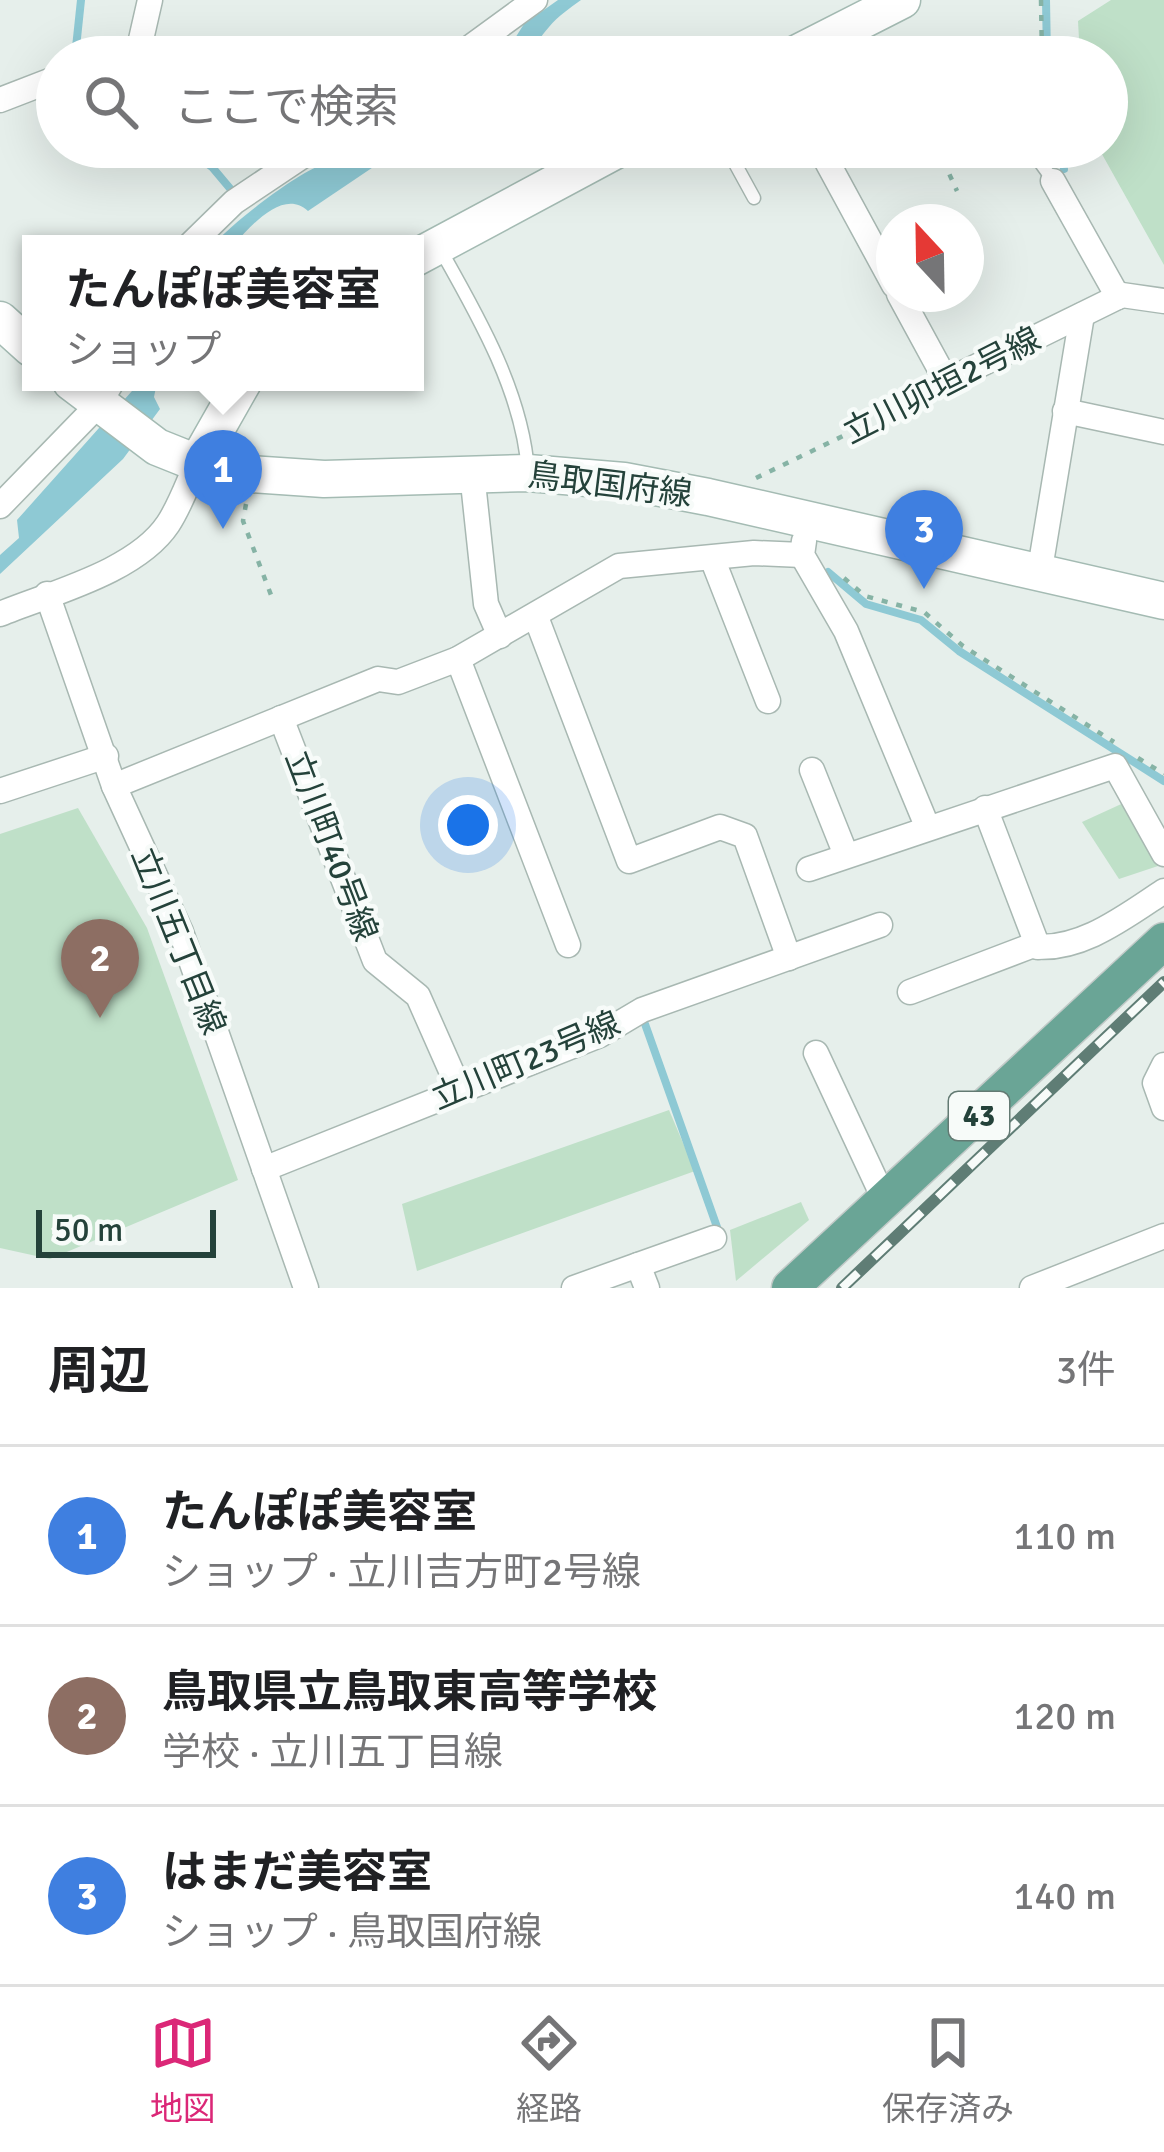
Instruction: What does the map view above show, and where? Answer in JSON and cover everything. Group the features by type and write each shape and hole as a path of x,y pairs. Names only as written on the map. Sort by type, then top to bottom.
{"main road":[{"path":"831,36 902,0"},
{"path":"427,252 583,168"},
{"path":"197,464 238,391"},
{"name":"鳥取国府線","path":"96,394 151,443 197,464 250,474 324,479 528,472 624,482 736,504 806,538 1039,574 1164,602"},
{"name":"43","path":"790,1288 1164,941"}],"street":[{"path":"142,36 150,0"},
{"path":"486,36 535,0"},
{"path":"0,100 36,87"},
{"path":"200,235 234,202 285,168"},
{"path":"830,168 876,252"},
{"path":"1053,181 1118,297 1164,301"},
{"name":"立川卯垣2号線","path":"951,379 1118,297"},
{"path":"909,312 942,373 951,379"},
{"path":"1039,574 1082,315"},
{"path":"0,506 96,394"},
{"path":"1065,411 1164,432"},
{"path":"0,614 134,556 169,523 197,464"},
{"path":"472,473 485,604 500,636"},
{"path":"114,786 378,679 398,682 458,659 619,566 754,553 806,538 927,826"},
{"path":"712,558 768,700"},
{"name":"立川五丁目線","path":"47,594 114,786 181,932 306,1288"},
{"path":"536,617 629,861 720,827 745,836 790,958"},
{"path":"458,659 568,945"},
{"name":"立川町40号線","path":"281,718 375,962 418,996 460,1091"},
{"path":"0,791 106,756"},
{"path":"809,869 1115,766 1164,854"},
{"path":"812,770 846,855"},
{"path":"985,808 1038,946"},
{"path":"910,992 1031,946 1047,948 1110,927 1164,891"},
{"name":"立川町23号線","path":"264,1169 600,1035 642,1010 880,925"},
{"path":"816,1053 886,1203"},
{"path":"1164,1065 1155,1083 1164,1108"},
{"path":"1032,1288 1164,1236"},
{"path":"574,1288 642,1276 714,1238"}],"lane":[{"path":"738,168 754,198"},
{"path":"1044,168 1053,181"},
{"path":"427,252 478,322 518,414 528,472"}],"path":[{"path":"1041,0 1042,36"},
{"path":"947,168 956,191"},
{"name":"立川卯垣2号線","path":"736,504 744,483 951,379"},
{"path":"250,474 243,521 271,595"},
{"path":"806,538 822,560 865,596 923,612 963,646 1164,774"}],"green space":[{"path":"1111,0 1164,0 1164,265 1110,168 1128,168 1128,36 1079,36 1078,21"},
{"path":"1130,800 1164,864 1119,879 1082,822"},
{"path":"78,808 147,928 238,1180 50,1259 0,1248 0,834"},
{"path":"669,1110 695,1171 417,1271 402,1204"},
{"path":"801,1202 809,1220 736,1281 730,1230"}],"water":[{"path":"558,0 581,0 542,36 516,36 524,24"},
{"path":"316,168 372,168 308,211 299,205 279,206 244,235 224,235 250,212"},
{"path":"132,391 155,391 160,409 123,459 0,574 0,555 19,538 17,520"}],"waterway":[{"path":"77,36 81,0"},
{"path":"1046,0 1047,36"},
{"path":"213,168 233,192"},
{"path":"828,572 866,604 921,620 959,651 1164,781"},
{"path":"645,1024 717,1227"}],"railway":[{"path":"842,1288 1164,982"}],"place":[{"name":"たんぽぽ美容室","path":"223,529"},
{"name":"はまだ美容室","path":"924,589"},
{"name":"鳥取県立鳥取東高等学校","path":"100,1018"}]}
